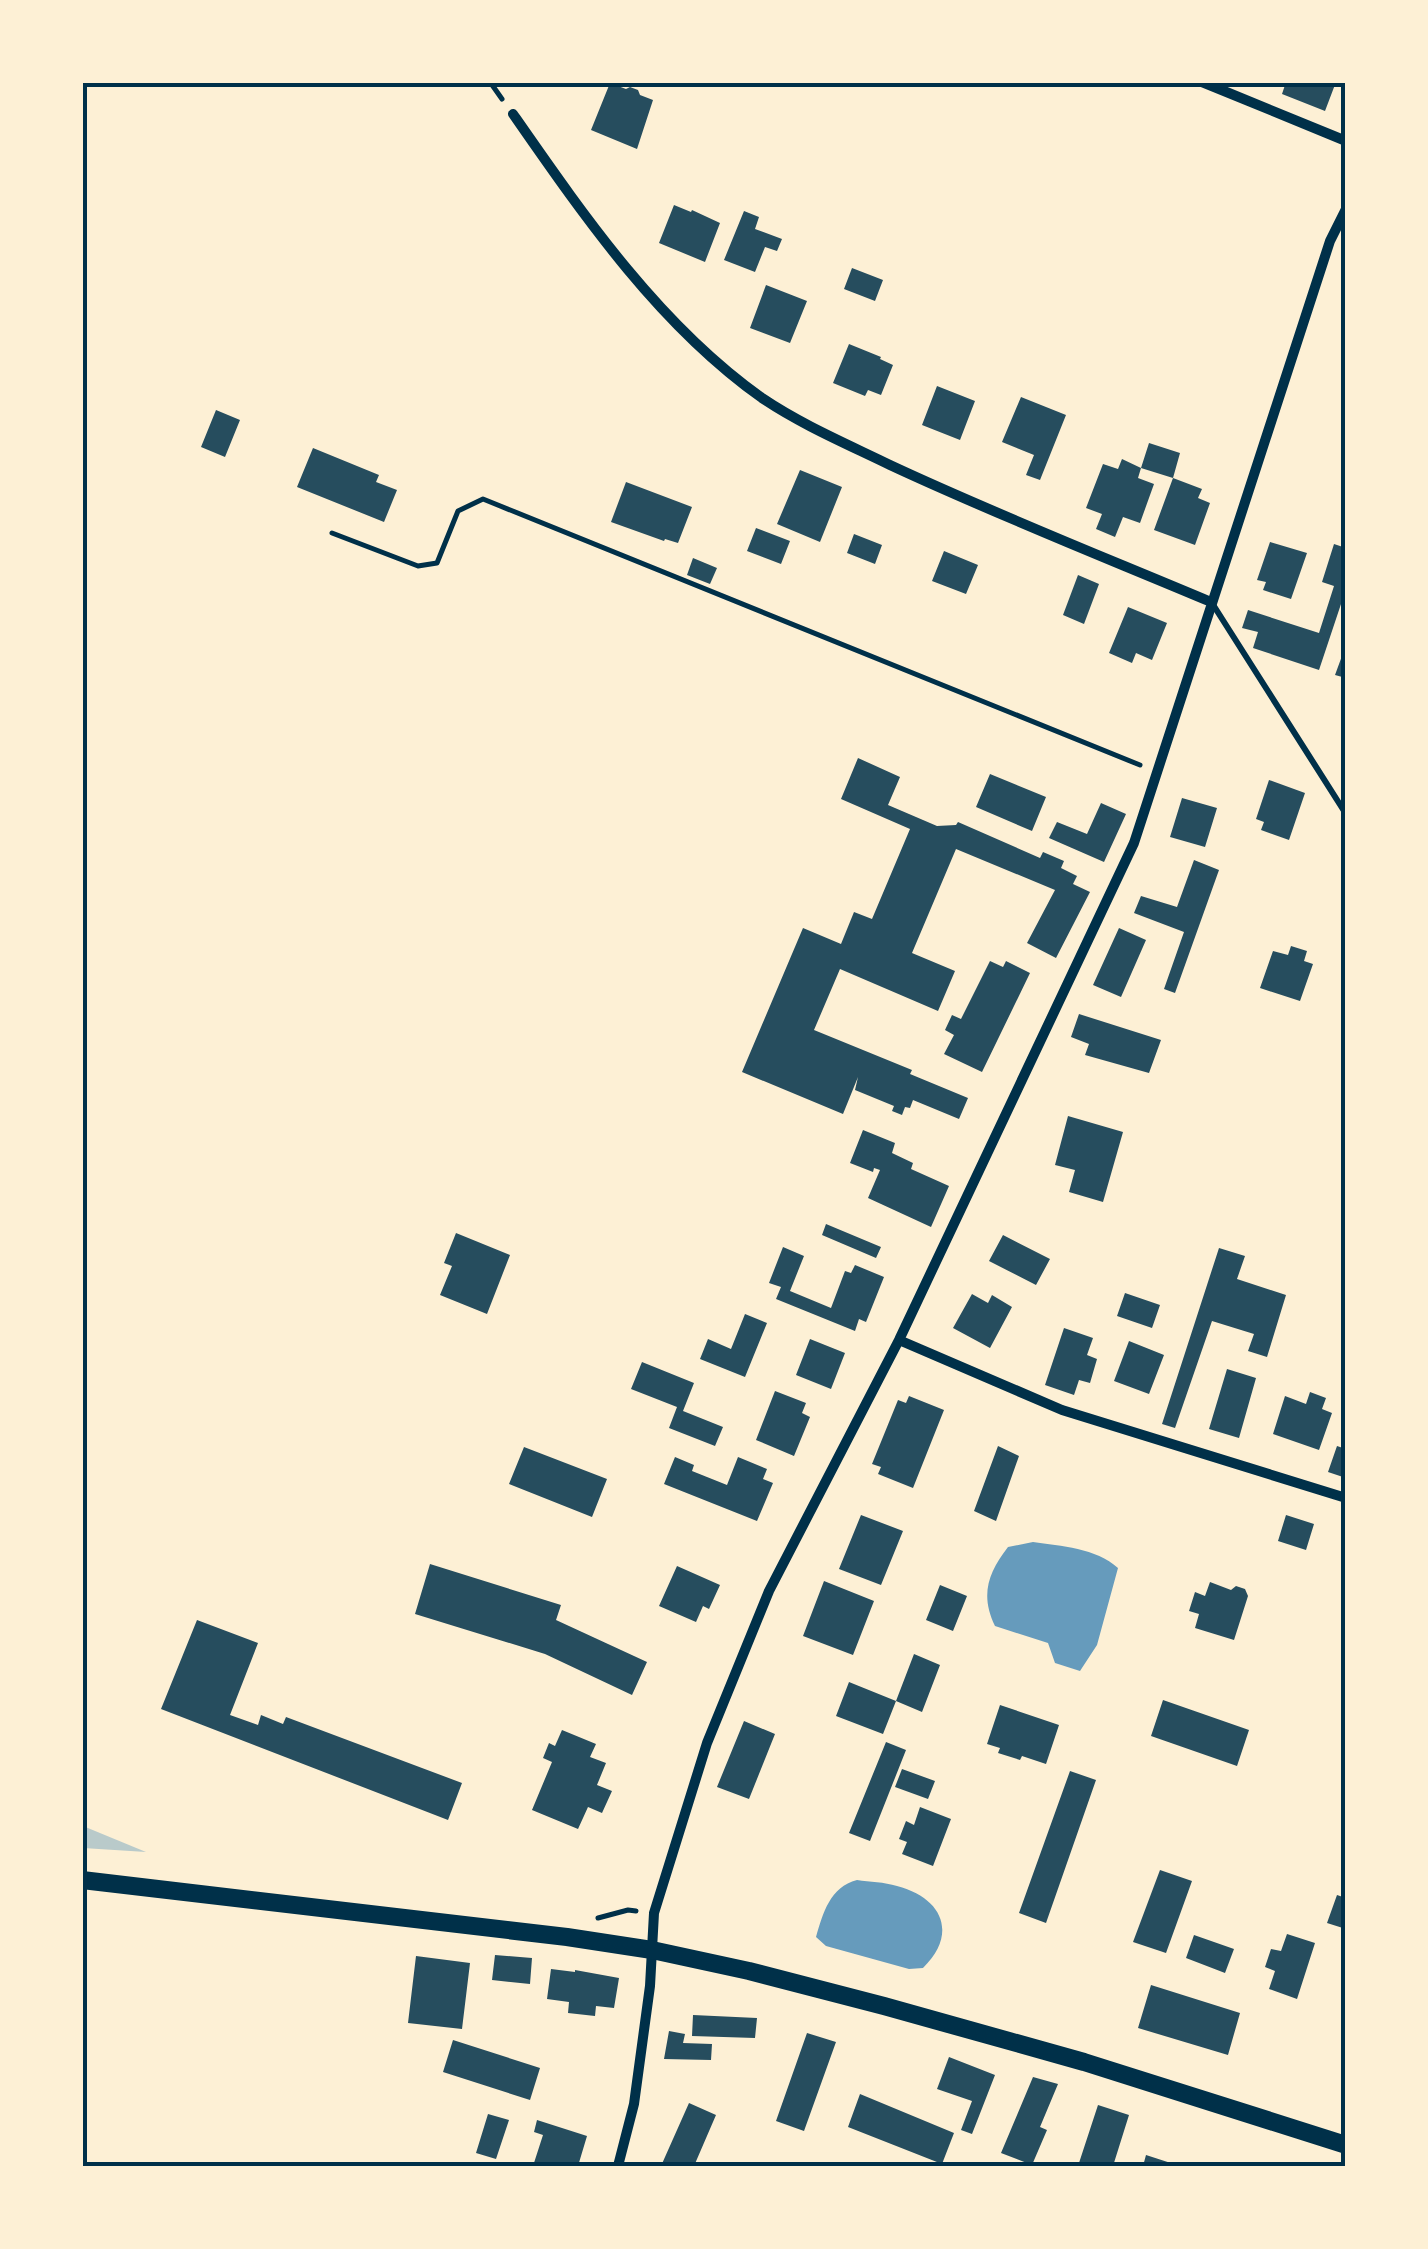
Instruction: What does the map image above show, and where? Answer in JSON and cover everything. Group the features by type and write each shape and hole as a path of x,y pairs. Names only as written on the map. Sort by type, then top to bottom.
{"street":[{"path":"1202,82 1346,141"},
{"path":"512,114 611,250 690,335 762,398 800,422 928,482 1211,602"},
{"path":"618,2166 634,2104 650,1986 654,1913 707,1743 768,1591 899,1340 1134,843 1330,240 1346,209"},
{"path":"899,1340 1062,1410 1346,1498"},
{"path":"82,1880 652,1950 750,1971 1084,2062 1346,2145"}],"lane":[{"path":"1211,602 1346,814"}],"path":[{"path":"332,532 418,566 437,563 458,511 483,499 1157,772"}],"shaded area":[{"path":"83,1826 146,1852 83,1848"}],"water":[{"path":"1033,1542 1089,1552 1118,1568 1097,1645 1080,1671 1055,1663 1048,1643 995,1626 990,1615 987,1594 995,1566 1008,1547"},
{"path":"857,1880 913,1892 935,1908 942,1930 940,1943 923,1968 909,1969 826,1946 816,1937 834,1895"}],"building":[{"path":"1286,82 1336,82 1325,111 1282,94"},
{"path":"610,83 638,90 640,95 653,100 637,149 591,130"},
{"path":"674,205 720,223 705,262 659,243"},
{"path":"744,211 759,217 755,229 782,239 777,251 765,247 755,272 724,260"},
{"path":"852,268 883,280 875,301 844,289"},
{"path":"766,285 807,301 790,343 750,328"},
{"path":"849,344 893,365 881,395 868,390 865,396 833,383"},
{"path":"937,386 975,401 960,440 922,425"},
{"path":"1021,397 1066,415 1040,480 1026,475 1034,455 1002,442"},
{"path":"216,410 240,420 225,457 201,447"},
{"path":"1149,443 1180,453 1173,478 1141,468"},
{"path":"313,448 379,475 376,482 397,490 384,522 297,487"},
{"path":"1122,459 1141,468 1138,478 1154,484 1140,523 1123,517 1115,537 1096,529 1102,514 1086,508 1103,464 1118,469"},
{"path":"800,470 842,487 820,542 777,524"},
{"path":"1173,478 1202,489 1198,498 1210,503 1195,545 1154,530"},
{"path":"626,482 692,507 678,543 611,522"},
{"path":"756,528 790,541 781,564 747,551"},
{"path":"854,534 882,545 875,564 847,553"},
{"path":"1270,542 1307,553 1291,599 1263,590 1266,582 1257,580"},
{"path":"1334,544 1346,548 1346,589 1319,670 1253,648 1258,632 1242,628 1248,610 1319,633 1334,586 1322,582"},
{"path":"944,551 978,565 966,594 932,581"},
{"path":"693,558 717,568 710,584 687,575"},
{"path":"1078,575 1099,584 1084,624 1063,615"},
{"path":"1128,607 1167,623 1152,660 1136,653 1132,663 1109,653"},
{"path":"1346,645 1346,678 1335,675"},
{"path":"858,758 900,777 888,805 937,826 958,822 1040,858 1043,852 1064,861 1061,868 1077,876 1073,884 1090,892 1056,958 1027,943 1055,890 956,849 912,953 955,971 938,1011 840,969 814,1030 968,1098 959,1119 913,1100 902,1115 892,1111 894,1106 855,1090 858,1077 843,1114 742,1072 803,928 841,944 854,912 872,919 910,829 841,799"},
{"path":"990,774 1046,797 1032,831 976,807"},
{"path":"1269,780 1305,793 1289,840 1261,830 1264,822 1256,819"},
{"path":"1182,798 1217,808 1205,847 1170,837"},
{"path":"1101,803 1126,814 1104,862 1049,838 1057,822 1087,834"},
{"path":"1194,860 1219,870 1175,993 1164,989 1184,932 1134,913 1141,896 1177,907"},
{"path":"1119,928 1146,940 1121,997 1093,985"},
{"path":"1291,946 1307,951 1304,961 1313,964 1300,1001 1260,988 1273,951 1288,955"},
{"path":"990,961 1003,967 1006,961 1030,973 982,1072 944,1054 954,1035 945,1030 952,1015 961,1019"},
{"path":"1079,1014 1161,1040 1149,1073 1085,1055 1089,1044 1071,1037"},
{"path":"1068,1116 1123,1132 1103,1202 1069,1192 1075,1170 1055,1165"},
{"path":"863,1130 895,1143 892,1153 913,1163 911,1169 949,1186 931,1227 868,1198 880,1170 874,1168 873,1172 850,1163"},
{"path":"826,1224 881,1247 876,1258 822,1235"},
{"path":"456,1233 510,1255 487,1314 440,1295 452,1266 444,1263"},
{"path":"1003,1235 1050,1259 1036,1285 989,1261"},
{"path":"783,1247 804,1256 790,1291 831,1308 845,1271 851,1273 855,1265 884,1277 866,1322 859,1319 855,1331 776,1299 781,1287 769,1283"},
{"path":"1219,1248 1245,1256 1237,1279 1286,1295 1267,1357 1248,1351 1254,1334 1212,1321 1175,1428 1162,1424"},
{"path":"1125,1293 1160,1305 1152,1328 1117,1316"},
{"path":"972,1294 988,1303 992,1295 1012,1307 990,1348 953,1328"},
{"path":"745,1314 767,1323 745,1377 700,1359 708,1339 731,1349"},
{"path":"1064,1328 1093,1338 1087,1355 1097,1359 1090,1383 1079,1380 1074,1395 1045,1385"},
{"path":"810,1339 845,1353 831,1389 796,1375"},
{"path":"1129,1341 1164,1355 1149,1394 1114,1381"},
{"path":"642,1362 694,1383 683,1411 723,1427 715,1446 669,1428 677,1407 631,1389"},
{"path":"1227,1369 1256,1378 1239,1438 1209,1429"},
{"path":"775,1391 806,1403 802,1413 810,1417 794,1456 756,1440"},
{"path":"1310,1392 1326,1398 1322,1409 1332,1413 1319,1450 1273,1434 1285,1396 1306,1404"},
{"path":"909,1396 944,1410 913,1488 878,1474 881,1467 872,1464 898,1400 906,1403"},
{"path":"998,1446 1019,1456 996,1521 974,1511"},
{"path":"1337,1446 1346,1449 1346,1478 1328,1472"},
{"path":"524,1447 607,1479 592,1517 509,1484"},
{"path":"675,1457 694,1465 692,1471 727,1485 738,1457 767,1469 763,1479 773,1483 757,1521 664,1484"},
{"path":"861,1515 903,1531 881,1585 839,1569"},
{"path":"1286,1515 1314,1524 1306,1550 1278,1541"},
{"path":"430,1564 561,1605 556,1620 647,1662 632,1695 545,1654 415,1614"},
{"path":"677,1566 720,1585 709,1609 703,1606 696,1622 659,1606"},
{"path":"824,1581 874,1601 853,1655 803,1636"},
{"path":"1210,1582 1231,1590 1236,1586 1245,1589 1248,1596 1234,1640 1195,1628 1199,1614 1189,1611 1195,1592 1205,1596"},
{"path":"940,1585 967,1596 953,1631 926,1620"},
{"path":"197,1620 258,1643 230,1715 258,1725 261,1715 283,1724 286,1717 462,1783 448,1820 161,1709"},
{"path":"914,1654 940,1665 922,1712 896,1701"},
{"path":"849,1682 896,1701 883,1734 836,1716"},
{"path":"1163,1700 1249,1730 1237,1766 1151,1736"},
{"path":"1000,1705 1059,1725 1046,1764 998,1753 1000,1748 987,1744"},
{"path":"744,1721 775,1734 749,1799 717,1787"},
{"path":"562,1730 596,1744 590,1757 606,1763 597,1785 612,1791 602,1813 588,1807 578,1829 532,1810 552,1762 543,1758 549,1743 555,1746"},
{"path":"886,1742 906,1750 870,1841 849,1833"},
{"path":"902,1769 935,1781 928,1799 895,1787"},
{"path":"1070,1771 1096,1780 1046,1923 1019,1913"},
{"path":"920,1807 951,1819 933,1866 902,1854 907,1842 899,1839 906,1821 914,1825"},
{"path":"1160,1870 1192,1881 1166,1953 1133,1942"},
{"path":"1337,1895 1346,1898 1346,1929 1327,1923"},
{"path":"1287,1934 1315,1943 1297,1999 1269,1989 1275,1971 1265,1967 1271,1949 1281,1951"},
{"path":"1194,1935 1234,1949 1225,1973 1186,1958"},
{"path":"495,1955 532,1958 530,1984 492,1980"},
{"path":"416,1956 470,1963 462,2029 408,2023"},
{"path":"551,1969 619,1978 614,2008 596,2006 595,2016 568,2013 569,2002 547,1999"},
{"path":"1151,1985 1240,2013 1228,2055 1138,2028"},
{"path":"693,2015 757,2018 755,2038 692,2036"},
{"path":"669,2031 685,2034 683,2043 712,2044 711,2060 664,2059"},
{"path":"807,2033 836,2042 804,2131 776,2121"},
{"path":"453,2040 540,2068 530,2100 443,2072"},
{"path":"949,2057 995,2075 972,2134 961,2130 972,2101 937,2089"},
{"path":"1033,2077 1058,2084 1040,2127 1047,2130 1032,2165 1001,2153"},
{"path":"860,2094 954,2133 942,2164 848,2127"},
{"path":"689,2103 716,2115 694,2166 661,2166"},
{"path":"1098,2105 1129,2115 1113,2166 1078,2166"},
{"path":"488,2114 509,2120 496,2159 476,2153"},
{"path":"537,2120 587,2136 578,2166 533,2166 543,2135 534,2132"},
{"path":"1146,2155 1180,2166 1143,2166"}]}
